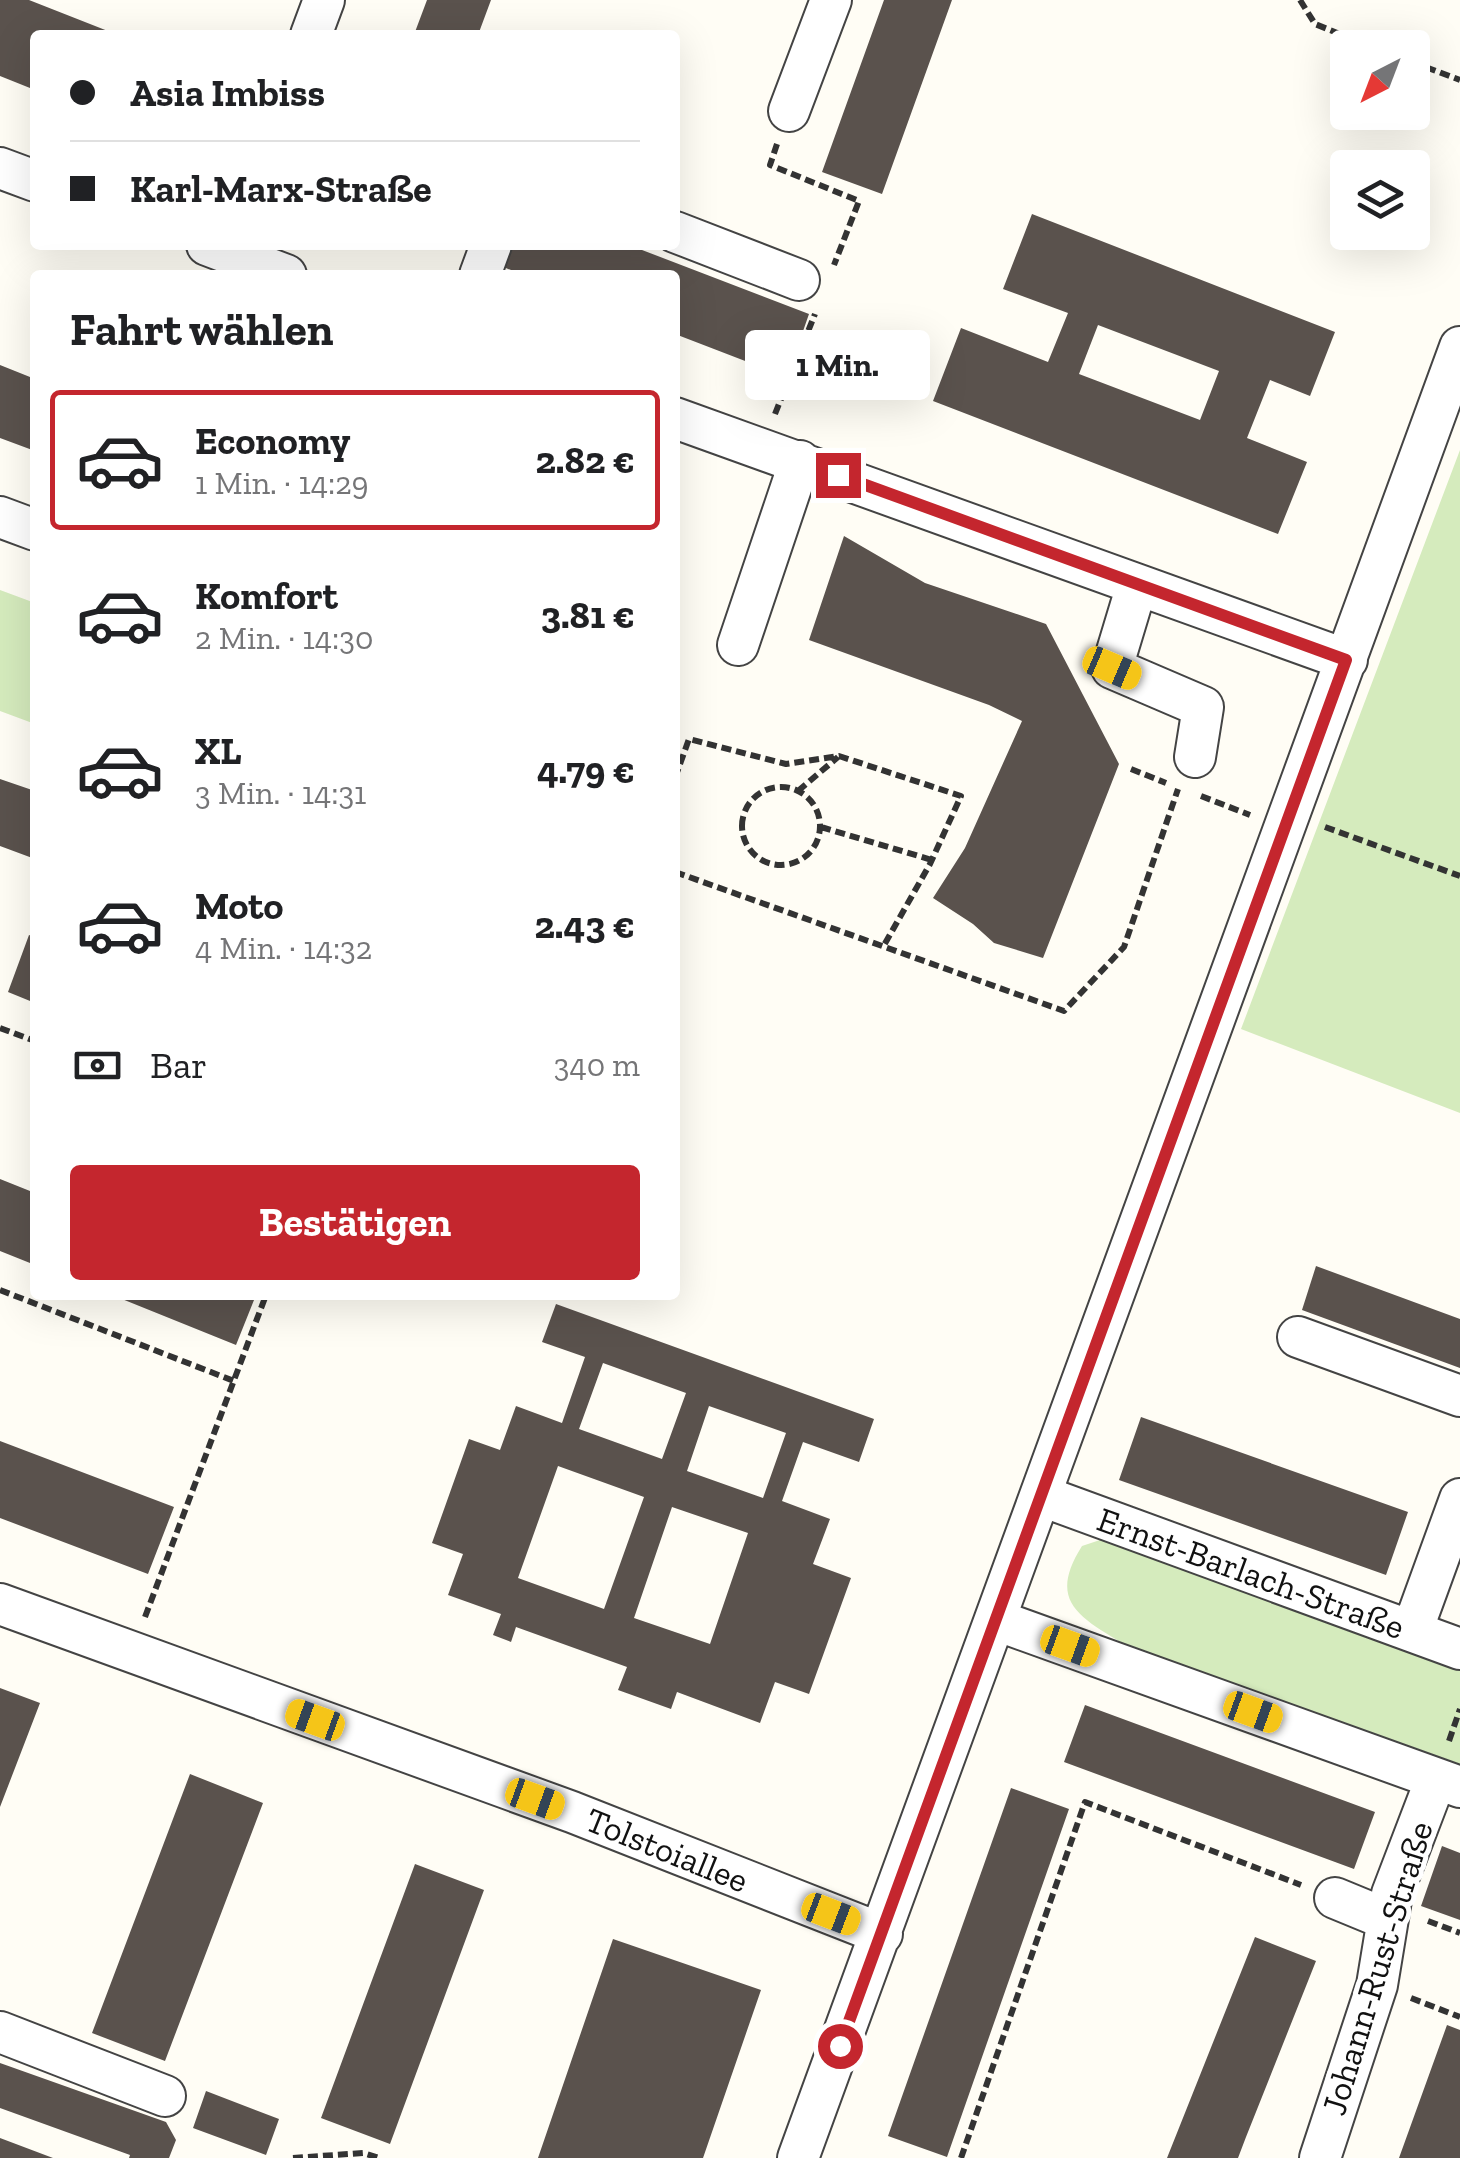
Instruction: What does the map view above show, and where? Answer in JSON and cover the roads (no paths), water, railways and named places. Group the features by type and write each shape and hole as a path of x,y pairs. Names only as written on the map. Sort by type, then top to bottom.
{"street":[{"path":"312,30 324,0"},
{"path":"789,111 832,0"},
{"path":"0,168 30,179"},
{"path":"680,234 799,280"},
{"path":"227,250 274,270"},
{"path":"798,2158 1460,347"},
{"path":"680,420 1346,660"},
{"path":"738,644 800,461"},
{"path":"0,517 30,528"},
{"path":"1137,584 1112,668 1204,707 1186,772"},
{"path":"1298,1338 1460,1396"},
{"name":"Ernst-Barlach-Straße","path":"1042,1496 1460,1650"},
{"path":"1412,1631 1460,1499"},
{"name":"Tolstoiallee","path":"0,1604 572,1812 882,1934"},
{"path":"996,1620 1448,1783"},
{"name":"Johann-Rust-Straße","path":"1320,2158 1377,1985 1386,1919 1448,1783"},
{"path":"1335,1898 1386,1919"},
{"path":"0,2032 165,2096"}]}
